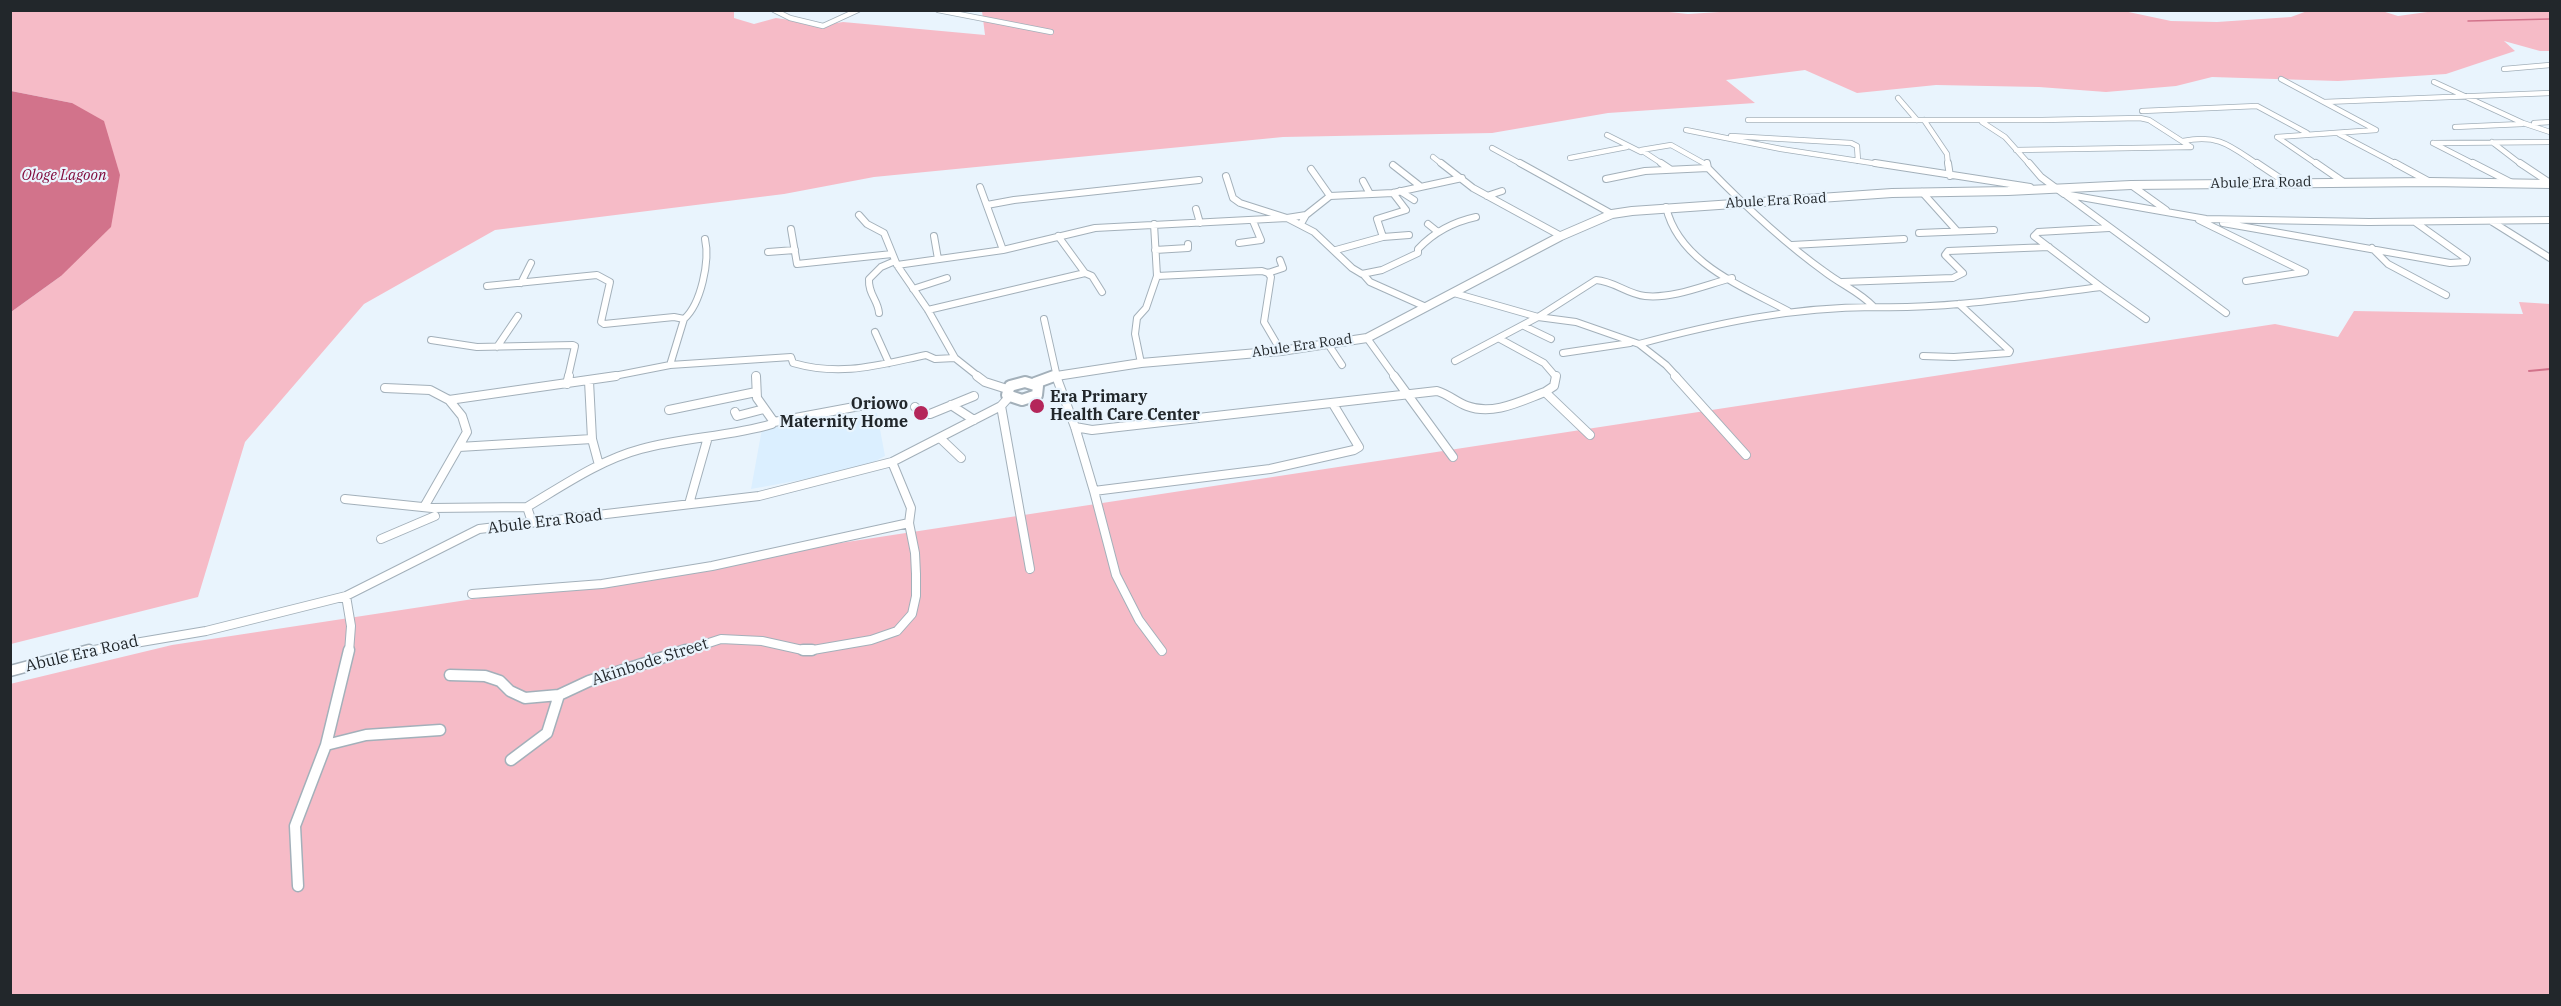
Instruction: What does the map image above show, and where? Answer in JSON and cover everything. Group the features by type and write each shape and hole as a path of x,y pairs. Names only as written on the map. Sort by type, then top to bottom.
{"street":[{"path":"774,10 790,18 824,26 858,10"},
{"path":"938,10 1051,32"},
{"path":"2504,69 2550,65"},
{"path":"2281,80 2376,130 2277,137 2345,183"},
{"path":"2434,82 2523,123 2550,132"},
{"path":"2323,102 2550,93"},
{"path":"1898,98 1917,120"},
{"path":"2142,111 2253,105 2310,135"},
{"path":"1748,120 1982,122 2140,118 2150,120 2191,147 2016,150"},
{"path":"1924,120 1947,154 1950,176"},
{"path":"1982,122 1999,132 2041,177 2226,313"},
{"path":"2455,127 2550,122"},
{"path":"1686,130 1719,135 1851,143 1857,146 1858,161"},
{"path":"2338,133 2430,182"},
{"path":"1607,135 1671,170"},
{"path":"1719,135 1746,143 2045,189"},
{"path":"2183,141 2199,138 2221,140 2288,183"},
{"path":"2492,142 2550,183"},
{"path":"2514,184 2433,143 2550,142"},
{"path":"1641,152 1671,145 1707,163 1708,168 1792,244 1841,282 1865,297 1874,307"},
{"path":"1570,158 1627,147"},
{"path":"1492,148 1612,214"},
{"path":"1433,157 1487,196 1561,236"},
{"path":"1393,165 1420,186"},
{"path":"1606,179 1645,171 1708,168"},
{"path":"1311,169 1330,196"},
{"path":"1226,176 1233,198 1250,206 1302,222 1370,282 1426,307"},
{"path":"1302,222 1306,215 1330,196 1393,193 1462,178"},
{"path":"987,205 1014,200 1199,180"},
{"path":"1363,182 1370,194"},
{"name":"Abule Era Road","path":"10,671 84,651 206,631 346,596 479,529 759,496 892,462 1001,406 1008,393 1020,382 1035,383 1056,375 1141,363 1281,351 1367,338 1561,236 1612,214 1666,207 1922,192 2057,189 2131,184 2550,183"},
{"path":"2131,184 2168,211"},
{"path":"980,187 1003,250"},
{"path":"1400,191 1414,200"},
{"path":"1487,196 1502,191"},
{"path":"1922,192 1957,231"},
{"path":"1383,237 1377,219 1406,210 1393,193"},
{"path":"2064,195 2168,211 2450,263 2466,262 2467,259 2415,222"},
{"path":"1666,207 1673,230 1687,248 1788,311"},
{"path":"1196,209 1200,223"},
{"path":"859,215 867,224 884,233 896,263 928,310 955,358 985,382 1023,400 1034,397 1040,389 1035,383"},
{"path":"879,313 878,303 873,300 868,288 869,279 881,267 896,263 1003,250 1095,228 1253,221 1306,215"},
{"path":"2189,215 2305,272 2246,281"},
{"path":"1363,274 1369,274 1410,258 1438,232 1455,222 1476,217"},
{"path":"2206,219 2415,222 2550,220"},
{"path":"2489,220 2550,258"},
{"path":"1239,243 1261,240 1253,221"},
{"path":"1141,363 1135,334 1136,324 1146,308 1157,276 1154,224"},
{"path":"1428,224 1438,232"},
{"path":"2109,228 2034,234 2034,236 2146,320"},
{"path":"791,230 798,268 892,254"},
{"path":"1919,232 1994,230"},
{"path":"1336,250 1383,237 1409,235"},
{"path":"934,236 938,259"},
{"path":"1058,236 1086,273 1092,276 1102,292"},
{"path":"670,365 684,319 698,305 700,282 709,256 705,239"},
{"path":"1792,244 1904,239"},
{"path":"1155,250 1188,248 1188,244"},
{"path":"1841,282 1953,278 1963,273 1945,255 1948,251 2049,248"},
{"path":"2373,248 2388,264 2446,295"},
{"path":"768,252 795,250"},
{"path":"834,252 834,261"},
{"path":"1157,276 1262,271 1268,273 1283,268 1281,260"},
{"path":"521,283 531,263"},
{"path":"928,310 1086,273"},
{"path":"1268,273 1271,277 1264,322 1281,351"},
{"path":"486,286 597,275 610,282 601,322 604,324 674,317 684,319"},
{"path":"913,289 947,278"},
{"path":"1455,361 1524,326 1596,280 1606,280 1637,295 1651,296 1732,278"},
{"path":"1563,353 1636,343 1788,311 1840,307 1912,308 2101,287"},
{"path":"1454,293 1538,317 1576,322 1636,343 1666,365 1746,455"},
{"path":"1923,356 1954,357 2010,351 1959,304"},
{"path":"497,347 518,316"},
{"path":"1044,320 1056,375 1079,439 1116,576 1139,620 1162,651"},
{"path":"1524,326 1551,339"},
{"path":"875,332 889,363"},
{"path":"1367,338 1454,457"},
{"path":"1075,427 1092,430 1440,391 1468,406 1485,410 1503,408 1545,392 1554,386 1557,379 1547,365 1500,339"},
{"path":"431,340 477,347 575,346 567,384"},
{"path":"1328,344 1342,365"},
{"path":"449,400 589,381 670,365 791,357 794,359 793,363 807,368 845,372 926,355 936,359 955,358"},
{"path":"756,375 757,398 774,422"},
{"path":"589,381 592,439 598,465"},
{"path":"381,539 432,513 467,432 457,407 449,400 430,390 385,388"},
{"path":"669,410 756,392"},
{"path":"1545,392 1590,435"},
{"path":"915,407 923,414 930,414 974,396"},
{"path":"1094,491 1270,469 1354,450 1359,447 1333,404"},
{"path":"345,500 432,513 527,507 598,465 641,449 735,434 774,422 865,405"},
{"path":"951,405 974,420"},
{"path":"1001,406 1029,569"},
{"path":"735,412 737,416 764,409"},
{"path":"1079,439 1092,430"},
{"path":"689,504 708,437"},
{"path":"940,438 961,458"},
{"path":"459,447 592,439"},
{"name":"Akinbode Street","path":"559,695 589,681 721,639 762,641 807,651 871,640 897,631 912,614 916,596 915,553 909,523 911,508 892,462"},
{"path":"527,507 532,522"},
{"path":"472,594 602,584 712,566 909,523"},
{"path":"298,886 295,826 326,745 349,658 351,626 346,596"},
{"path":"450,675 485,676 500,681 510,692 525,698 559,695 547,734 511,760"},
{"path":"326,745 366,735 440,730"}],"shaded area":[{"path":"734,10 734,18 754,24 776,18 823,25 843,22 985,35 982,11 1650,10 1688,14 1751,10 2119,10 2171,21 2217,22 2291,17 2310,10 2382,11 2398,16 2442,10 2550,11 2550,51 2540,51 2504,41 2515,51 2446,74 2338,81 2212,77 2176,86 2106,92 2039,87 1936,85 1857,93 1805,70 1726,80 1755,103 1608,113 1492,133 1283,137 874,177 784,194 495,230 364,304 245,442 198,597 11,644 11,312 61,276 72,103 11,91 11,11"},
{"path":"2519,302 2550,304 2550,995 11,995 10,684 172,645 2275,324 2338,337 2354,311 2523,314"},
{"path":"877,413 885,456 861,469 751,489 762,429"}],"water":[{"name":"Ologe Lagoon","path":"11,91 72,103 104,121 120,175 111,227 61,276 11,312"}],"waterway":[{"path":"2468,21 2550,19"},
{"path":"2529,371 2550,369"}],"place":[{"name":"Era Primary Health Care Center","path":"1037,406"},
{"name":"Oriowo Maternity Home","path":"921,413"}]}
